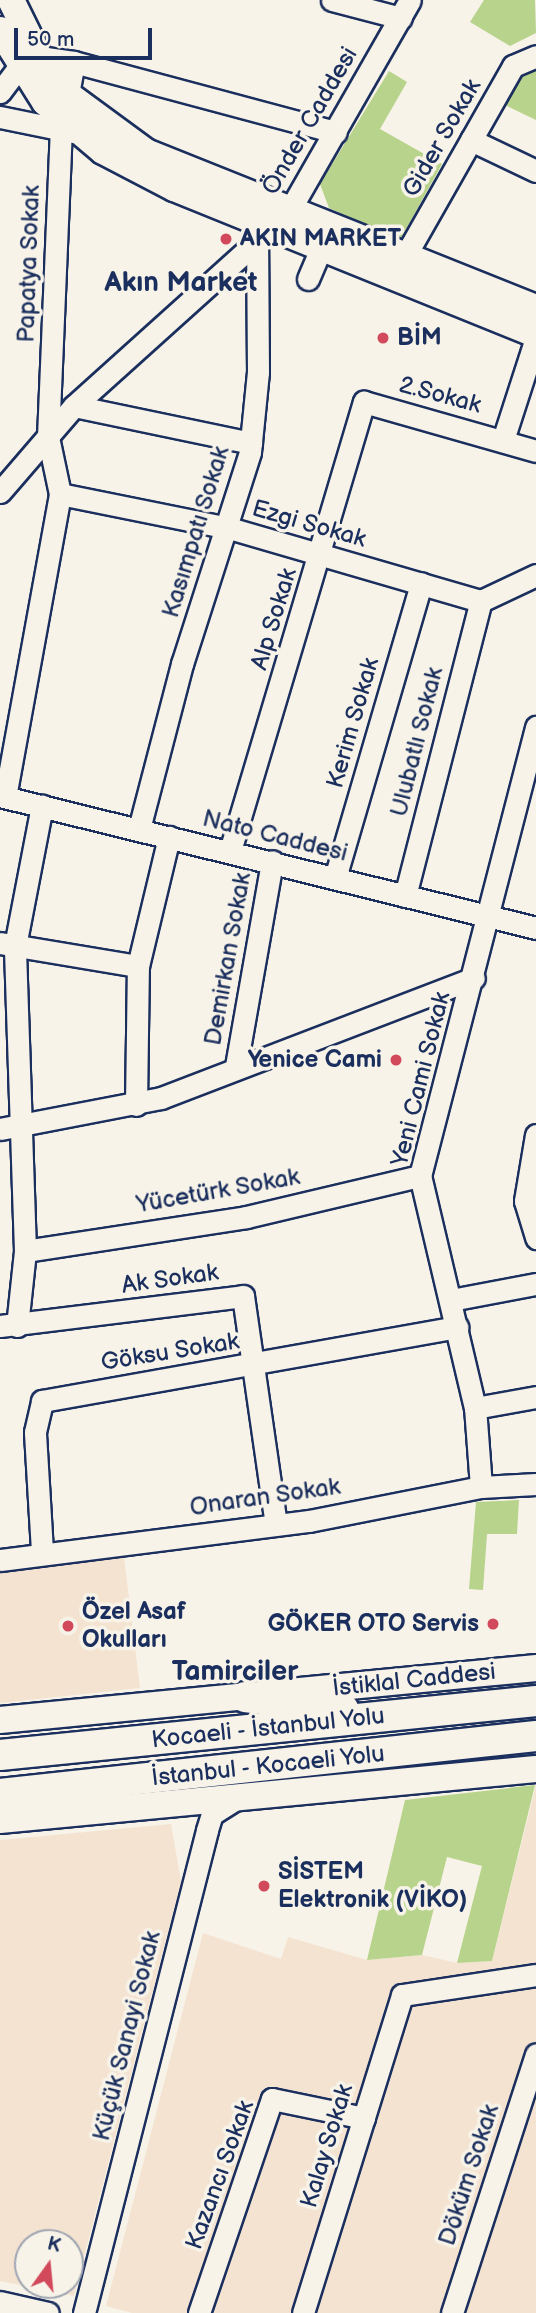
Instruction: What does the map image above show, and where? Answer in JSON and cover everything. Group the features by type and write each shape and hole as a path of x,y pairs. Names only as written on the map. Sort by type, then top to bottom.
{"highway":[{"path":"245,1697 392,1716"},
{"name":"Kocaeli - İstanbul Yolu","path":"0,1755 536,1701"},
{"name":"İstanbul - Kocaeli Yolu","path":"0,1794 536,1736"}],"main road":[{"path":"11,0 29,62 67,129 150,178 536,336"},
{"path":"0,30 29,62 66,94 146,152 272,228 404,258 536,308"},
{"name":"İstiklal Caddesi","path":"0,1720 536,1668"},
{"path":"0,1820 536,1769"}],"street":[{"path":"332,0 405,9"},
{"name":"Önder Caddesi","path":"0,492 74,406 272,228 336,132 405,9"},
{"name":"Gider Sokak","path":"404,258 513,66 536,56"},
{"path":"0,92 29,62 74,62 336,132"},
{"name":"Papatya Sokak","path":"60,494 48,437 67,129 66,94 74,62"},
{"path":"0,117 67,129"},
{"path":"471,140 536,171"},
{"name":"Kasımpatı Sokak","path":"139,829 182,664 229,528 251,443 272,228"},
{"path":"308,279 321,248"},
{"name":"2.Sokak","path":"503,440 536,336"},
{"name":"2.Sokak","path":"364,401 536,451"},
{"name":"Alp Sokak","path":"230,851 321,556 364,401"},
{"path":"74,406 251,443"},
{"path":"3,797 60,494"},
{"name":"Ezgi Sokak","path":"60,494 229,528 481,601"},
{"path":"481,601 536,575"},
{"name":"Kerim Sokak","path":"335,877 421,583"},
{"name":"Ulubatlı Sokak","path":"405,896 481,601"},
{"name":"Yeni Cami Sokak","path":"481,1487 475,1408 420,1176 474,978 484,916 536,727"},
{"name":"Nato Caddesi","path":"3,797 536,928"},
{"path":"9,1326 25,1251 21,1126 8,944 42,806"},
{"path":"136,1105 138,966 169,836"},
{"name":"Demirkan Sokak","path":"236,1066 272,862"},
{"path":"8,944 138,966"},
{"path":"0,1129 136,1105 474,978"},
{"path":"536,1135 525,1201 536,1238"},
{"name":"Yücetürk Sokak","path":"25,1251 246,1217 420,1176"},
{"path":"451,1300 536,1284"},
{"name":"Ak Sokak","path":"9,1326 243,1296 276,1525"},
{"name":"Göksu Sokak","path":"42,1551 35,1432 42,1401 457,1327"},
{"path":"475,1408 536,1397"},
{"name":"Onaran Sokak","path":"0,1560 42,1551 276,1525 481,1487 536,1484"},
{"path":"174,1802 212,1814 249,1795"},
{"name":"Küçük Sanayi Sokak","path":"84,2313 212,1814"},
{"name":"Kalay Sokak","path":"303,2313 402,1995 536,1975"},
{"name":"Döküm Sokak","path":"452,2313 536,2054"},
{"name":"Kazancı Sokak","path":"199,2313 272,2099 364,2118"},
{"path":"0,2302 48,2313"}],"shaded area":[{"name":"Özel Asaf Okulları","path":"122,1541 140,1688 0,1703 0,1560"},
{"path":"536,1785 536,2313 132,2313 106,2306 203,1933 281,1959 288,1937 367,1960 422,1955 457,1963 492,1961"},
{"path":"171,1824 181,1881 84,2257 84,2229 14,2229 14,2284 0,2281 0,1840"}],"green space":[{"path":"484,0 535,0 536,33 510,46 470,22"},
{"path":"536,64 536,120 505,105 521,70"},
{"path":"389,71 407,82 380,129 442,164 400,240 329,208 320,184"},
{"path":"519,1500 517,1534 487,1534 483,1590 469,1589 476,1502"},
{"path":"535,1785 492,1961 457,1963 482,1866 447,1857 422,1955 367,1960 405,1800"}],"place":[{"name":"AKIN MARKET","path":"226,239"},
{"name":"BİM","path":"383,338"},
{"name":"Yenice Cami","path":"396,1060"},
{"name":"GÖKER OTO Servis","path":"493,1624"},
{"name":"Özel Asaf Okulları","path":"68,1626"},
{"name":"SİSTEM Elektronik (VİKO)","path":"264,1886"}],"district":[{"name":"Akın Market","path":"181,283"},
{"name":"Tamirciler","path":"235,1672"}]}
